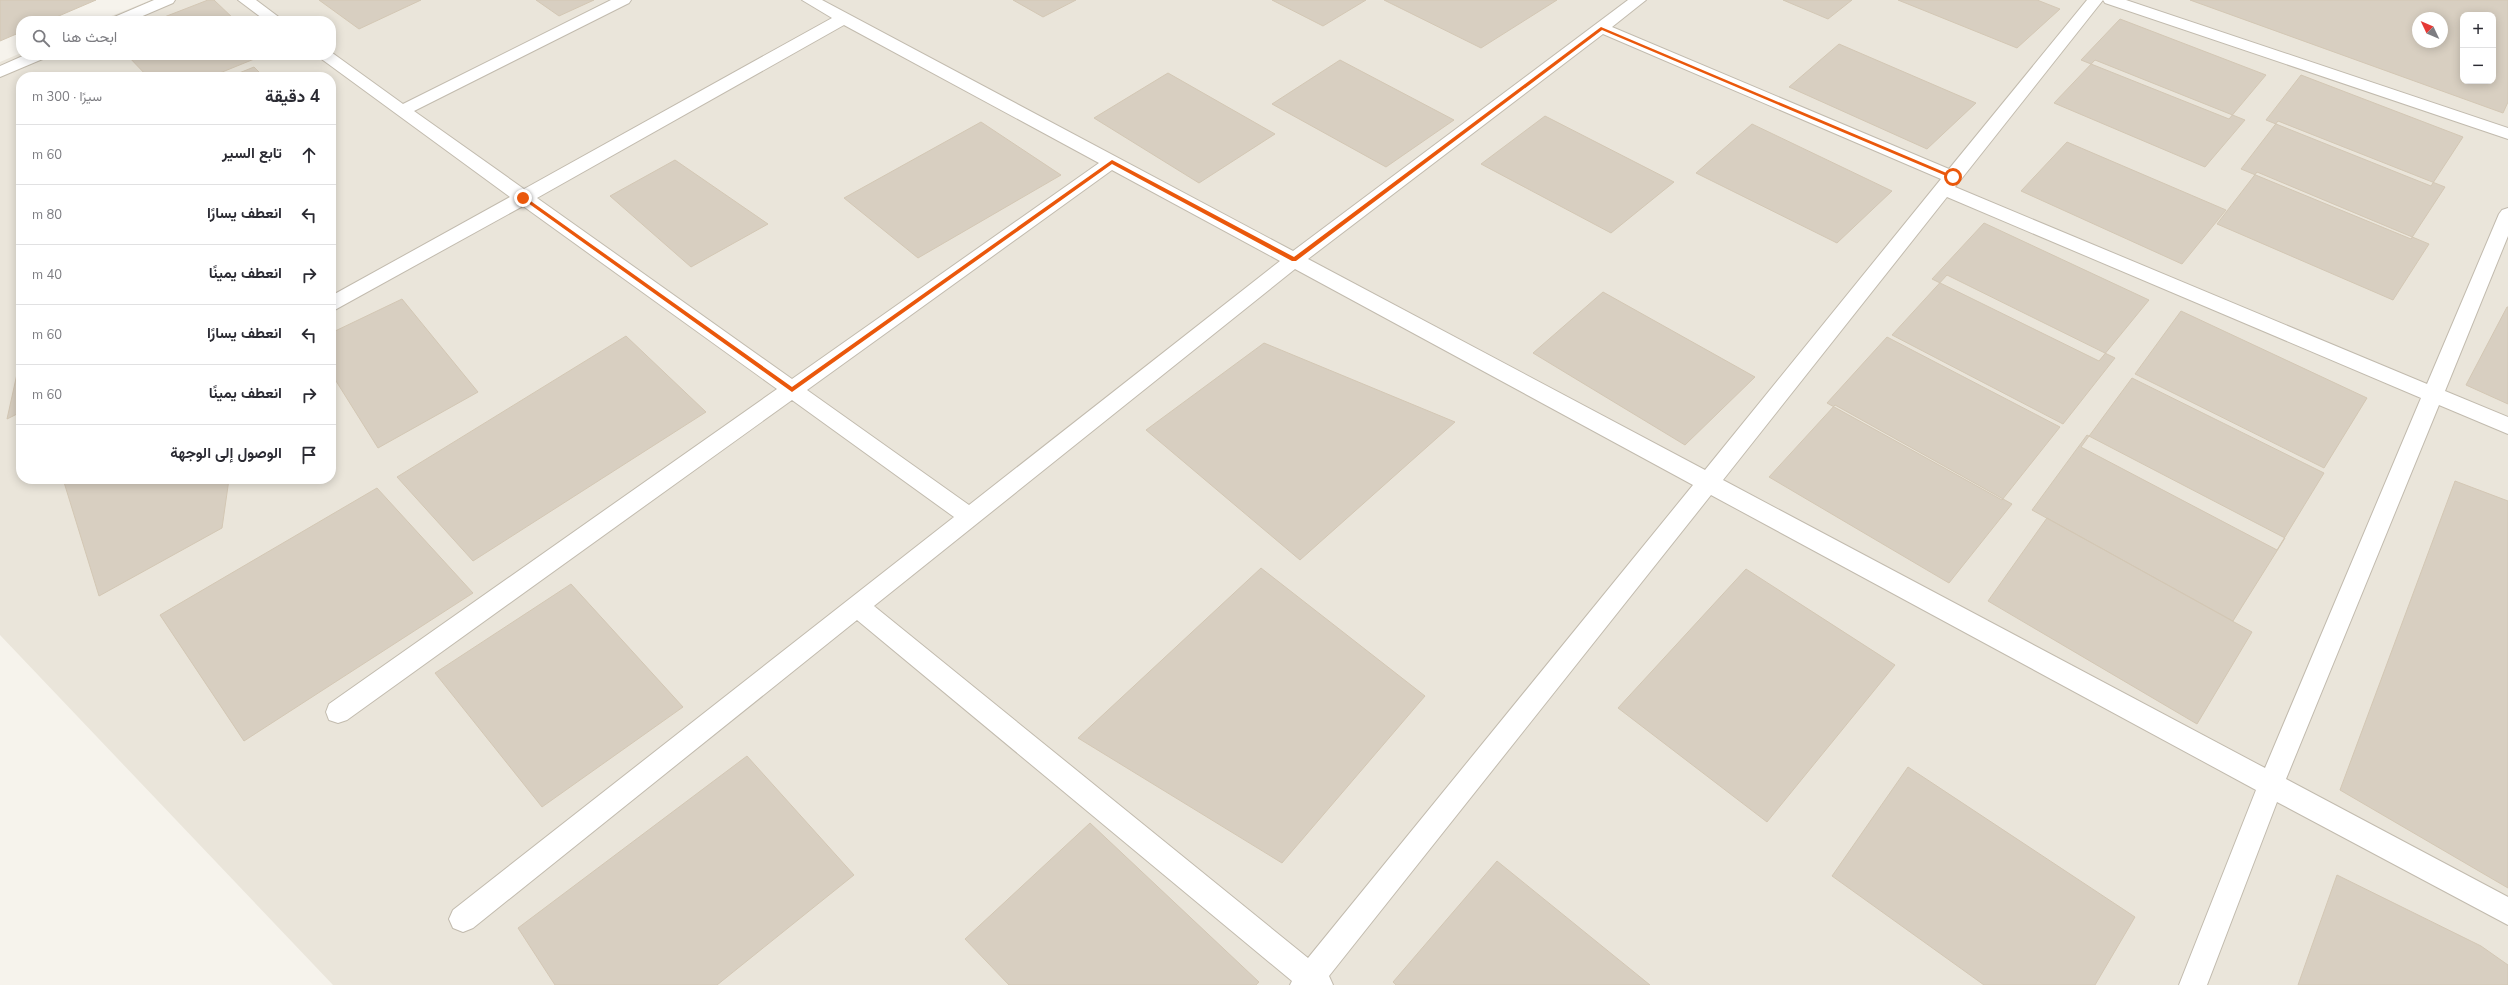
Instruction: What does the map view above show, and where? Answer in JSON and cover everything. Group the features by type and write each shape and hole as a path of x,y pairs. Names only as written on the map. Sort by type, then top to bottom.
{"street":[{"path":"130,16 167,0"},
{"path":"246,0 269,16"},
{"path":"402,111 623,0"},
{"path":"810,0 2508,912"},
{"path":"463,919 1294,260 1638,0"},
{"path":"857,606 1311,982 1708,482 2095,0"},
{"path":"2111,0 2508,134"},
{"path":"336,302 845,18"},
{"path":"1601,28 1948,183 2433,395 2508,426"},
{"path":"0,72 28,60"},
{"path":"331,60 970,517"},
{"path":"338,712 1112,162"},
{"path":"2193,985 2271,784 2508,214"}],"shaded area":[{"path":"151,0 2508,0 2508,985 333,985 0,635 0,62 16,55 16,60 336,60 336,16 111,16"}],"building":[{"path":"0,0 96,0 59,16 16,16 16,34 0,41"},
{"path":"208,0 214,0 231,16 167,16"},
{"path":"319,0 421,0 359,29"},
{"path":"536,0 594,0 559,16"},
{"path":"1013,0 1076,0 1043,17"},
{"path":"1272,0 1366,0 1323,26"},
{"path":"1384,0 1557,0 1481,48"},
{"path":"1783,0 1852,0 1828,19"},
{"path":"1898,0 2037,0 2060,9 2017,48"},
{"path":"2190,0 2508,0 2508,102 2503,113"},
{"path":"2120,19 2266,75 2229,119 2081,60"},
{"path":"1839,44 1976,103 1927,149 1789,87"},
{"path":"132,60 252,60 222,72 143,72"},
{"path":"1340,60 1454,120 1386,167 1272,104"},
{"path":"2095,60 2245,120 2205,167 2054,103"},
{"path":"254,67 259,72 242,72"},
{"path":"1168,73 1275,134 1199,183 1094,118"},
{"path":"2301,75 2463,137 2431,186 2266,120"},
{"path":"1545,116 1674,182 1611,233 1481,164"},
{"path":"2278,121 2445,187 2411,239 2241,169"},
{"path":"981,122 1061,175 918,258 844,198"},
{"path":"1752,124 1892,191 1837,243 1696,173"},
{"path":"2067,142 2226,210 2182,264 2021,191"},
{"path":"675,160 768,224 691,267 610,196"},
{"path":"2257,172 2429,244 2393,300 2217,224"},
{"path":"1984,223 2149,300 2099,361 1932,279"},
{"path":"1947,275 2115,358 2063,424 1892,335"},
{"path":"1603,292 1755,377 1685,445 1533,353"},
{"path":"402,299 478,392 378,448 336,381 336,331"},
{"path":"2508,307 2508,404 2466,385"},
{"path":"2181,311 2367,398 2324,468 2135,374"},
{"path":"626,336 706,412 473,561 397,477"},
{"path":"1887,337 2060,427 2002,500 1827,403"},
{"path":"1264,343 1455,422 1300,560 1146,430"},
{"path":"16,378 16,414 7,419"},
{"path":"2132,378 2324,473 2277,550 2081,447"},
{"path":"1835,405 2012,504 1949,583 1769,477"},
{"path":"2087,435 2285,538 2233,621 2032,510"},
{"path":"2455,481 2508,501 2508,888 2340,790"},
{"path":"65,484 228,484 222,528 99,596"},
{"path":"377,488 473,593 244,741 160,615"},
{"path":"2047,518 2252,632 2197,724 1988,601"},
{"path":"1261,568 1425,696 1282,863 1078,738"},
{"path":"1746,569 1895,665 1767,822 1618,708"},
{"path":"571,584 683,707 542,807 435,673"},
{"path":"747,756 854,875 717,985 555,985 518,928"},
{"path":"1908,767 2135,917 2095,985 1984,985 1832,876"},
{"path":"1090,823 1259,982 1256,985 1009,985 965,939"},
{"path":"1497,861 1650,985 1396,985 1393,982"},
{"path":"2337,875 2481,946 2508,965 2508,985 2298,985"}],"route":[{"path":"523,198 792,390 1112,162 1294,260 1601,28 1953,177"}]}
